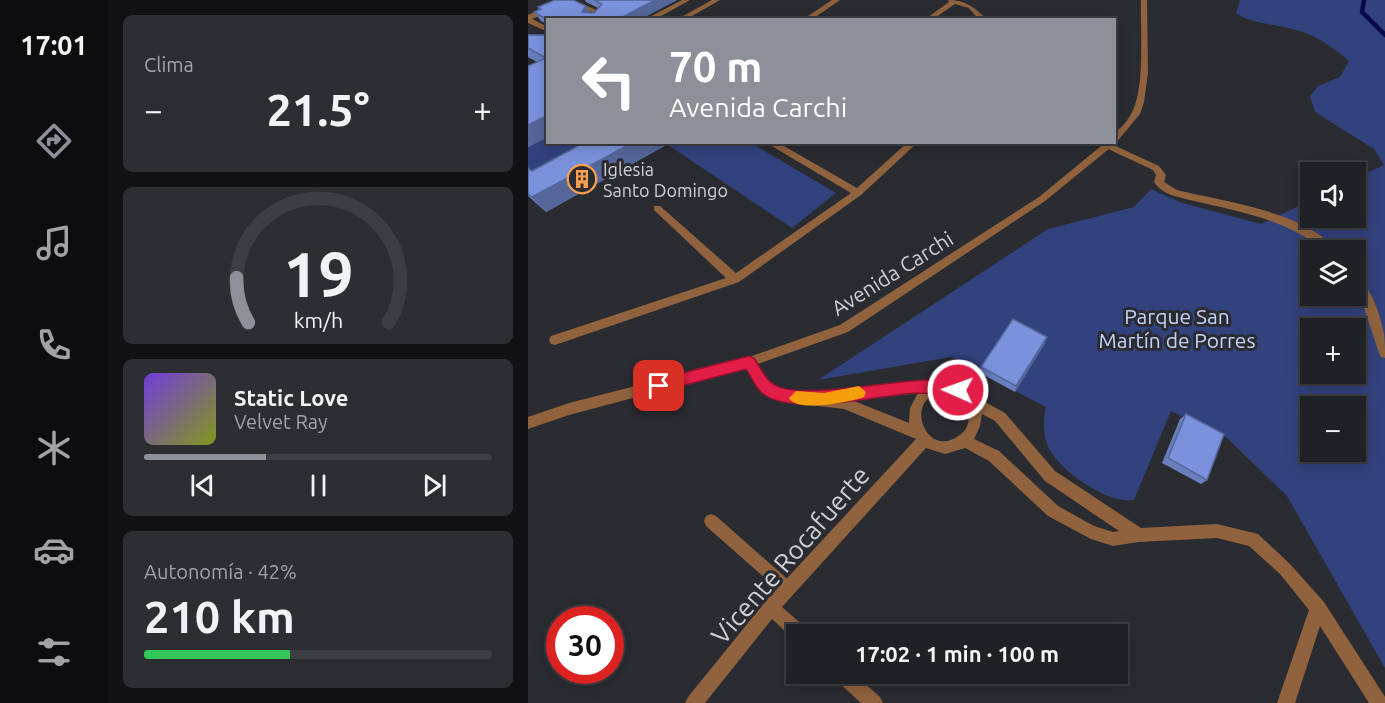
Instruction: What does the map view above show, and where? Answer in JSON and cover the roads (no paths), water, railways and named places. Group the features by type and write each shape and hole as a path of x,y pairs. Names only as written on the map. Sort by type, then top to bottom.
{"street":[{"path":"528,19 570,0 601,14 595,18"},
{"path":"651,18 687,0"},
{"path":"683,18 717,0"},
{"path":"808,18 837,0"},
{"path":"930,18 953,0 971,7 983,18"},
{"name":"Avenida Carchi","path":"1116,138 1136,114 1142,83 1144,0"},
{"path":"528,19 546,29"},
{"path":"772,144 858,193"},
{"path":"555,340 735,279 858,193 912,144"},
{"name":"Avenida Carchi","path":"528,423 569,409 749,362 844,329 1042,200 1111,144"},
{"path":"1114,144 1156,168 1161,175 1159,182 1174,193 1278,220 1302,230 1316,240"},
{"path":"657,208 735,279"},
{"path":"1366,297 1385,353"},
{"path":"749,362 767,389 793,397 824,399 858,408 882,420 949,446 963,440 973,430 976,420 972,402"},
{"path":"824,399 856,393 918,387 933,390 948,388 958,390 972,402 1000,417 1050,476 1139,535"},
{"path":"921,436 913,418 915,408 920,399 933,390"},
{"name":"Vicente Rocafuerte","path":"694,703 771,608 921,436"},
{"path":"963,440 994,456 1053,511 1069,521 1113,539 1139,535 1217,531 1253,539 1285,569 1318,608 1379,703"},
{"path":"711,520 788,589"},
{"path":"771,608 789,624"},
{"path":"1286,703 1318,608"},
{"path":"853,684 874,703"}],"waterway":[{"path":"1364,0 1362,12 1385,35"}],"place":[{"name":"Iglesia Santo Domingo","path":"582,179"}],"park label":[{"name":"Parque San Martín de Porres","path":"1177,328"}]}
